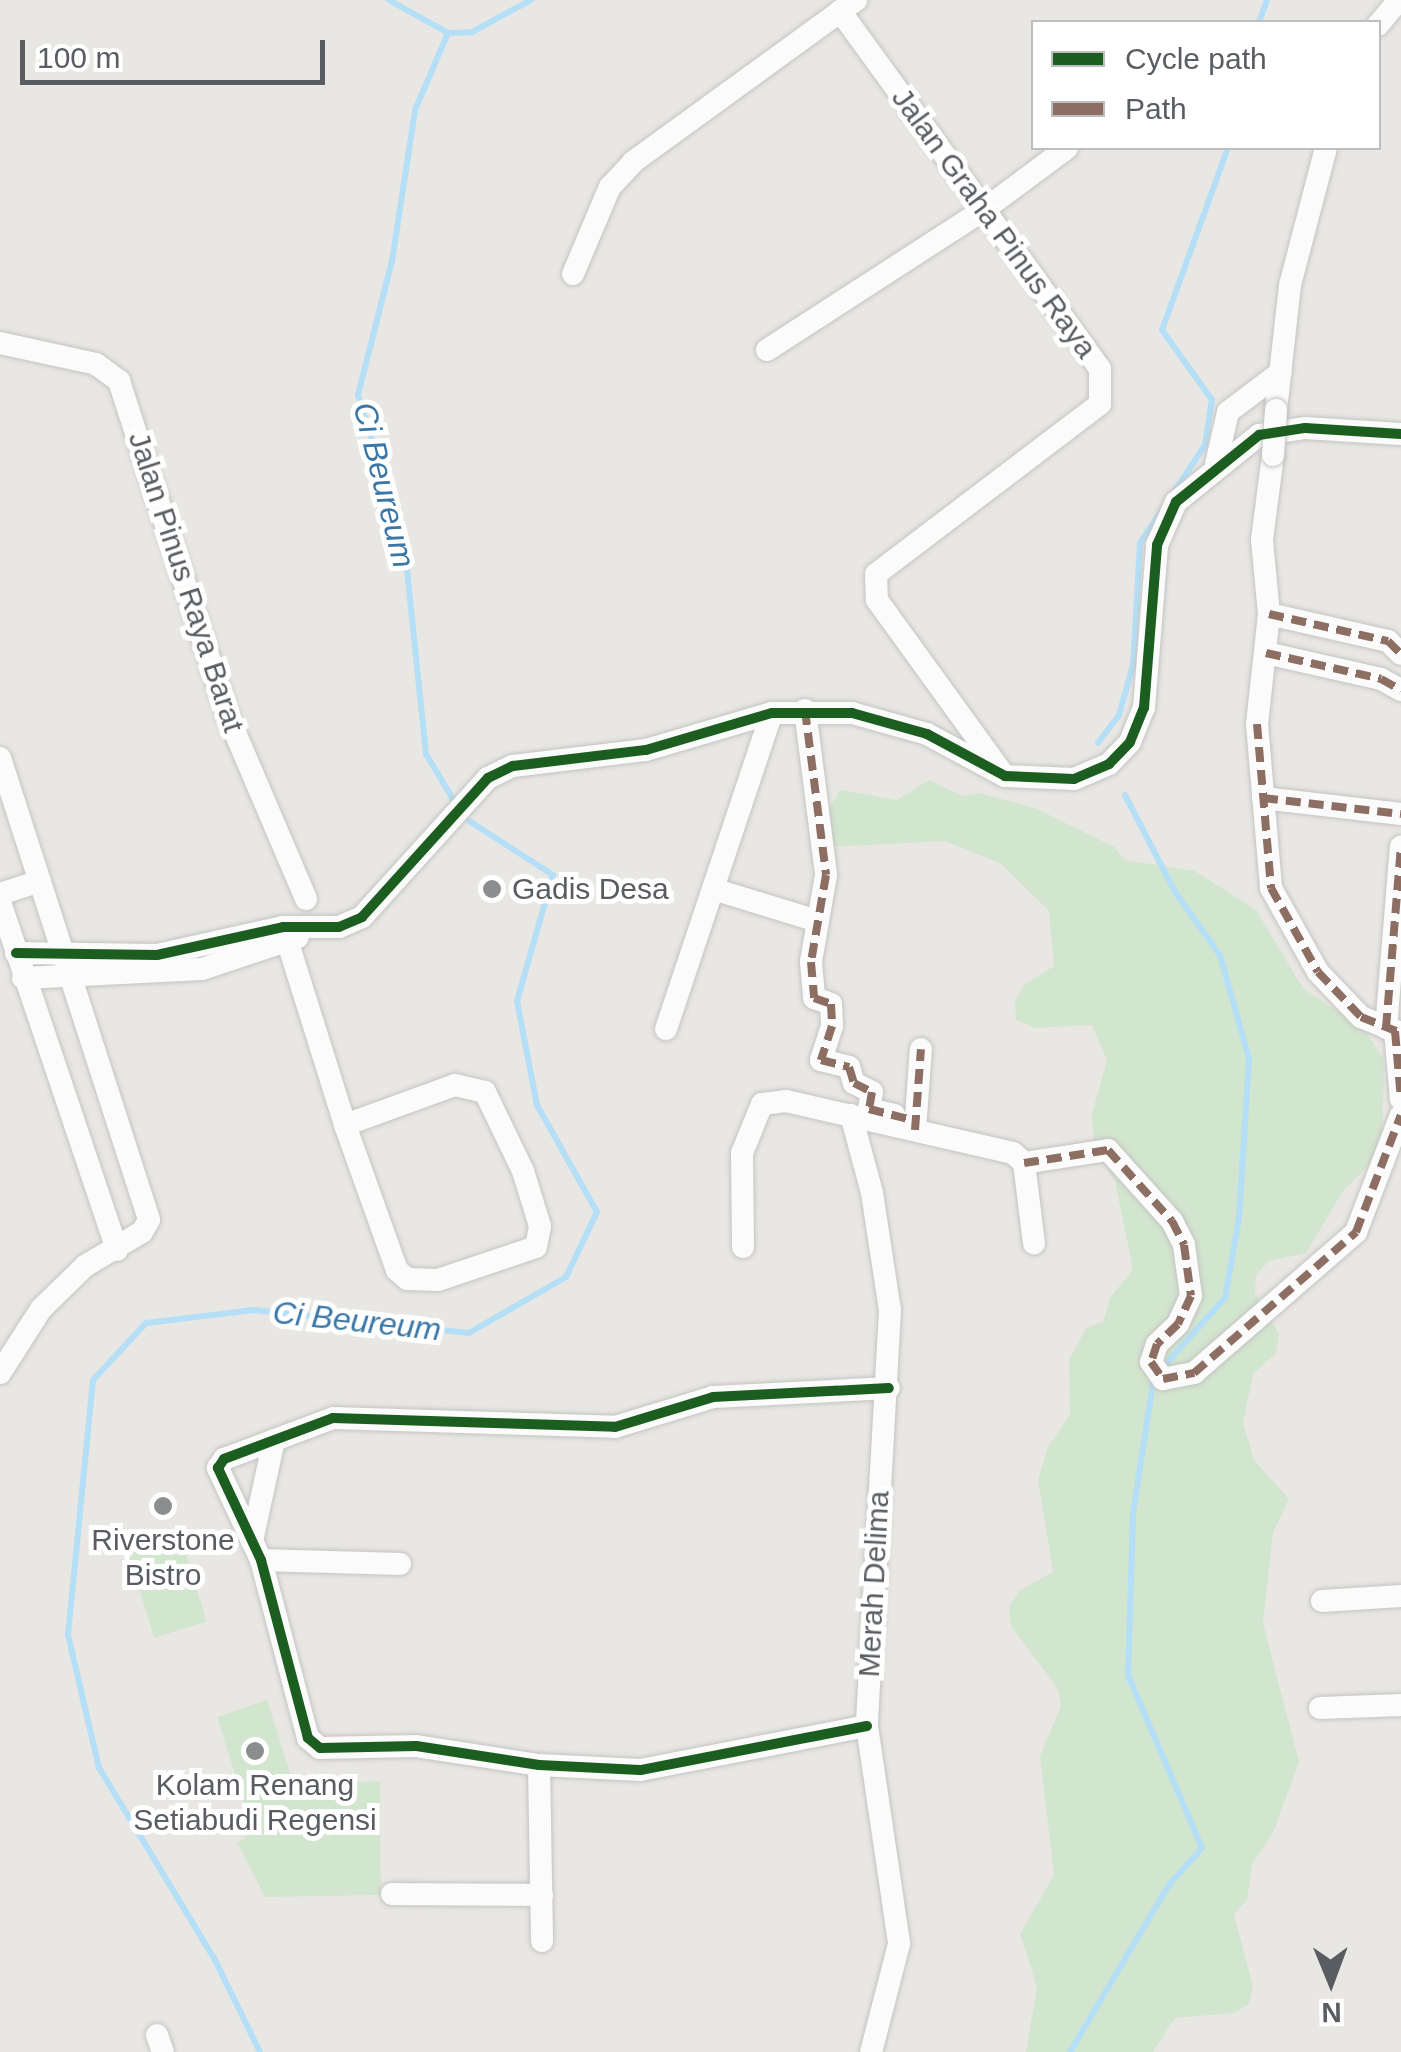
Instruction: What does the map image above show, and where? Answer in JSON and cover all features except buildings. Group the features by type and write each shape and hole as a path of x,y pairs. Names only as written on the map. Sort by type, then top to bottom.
{"street":[{"path":"1381,21 1399,0"},
{"name":"Jalan Graha Pinus Raya","path":"573,274 610,187 633,162 848,6 985,209 1100,369 1102,400 882,564 875,588 1005,776"},
{"path":"767,350 985,209 1064,150"},
{"path":"1325,150 1290,285 1262,540 1268,614 1257,724 1271,888 1299,946 1361,1016 1394,1031"},
{"name":"Jalan Pinus Raya Barat","path":"0,344 96,364 118,380 228,716 306,899"},
{"path":"1216,464 1228,412 1280,372"},
{"path":"16,952 157,956 362,918 420,860 488,778 546,757 646,750 772,713 805,710 901,724 1005,776 1074,779 1110,764 1130,742 1150,678 1156,545 1176,502 1216,464 1259,435 1305,428 1401,434"},
{"path":"1268,614 1388,641 1401,654"},
{"path":"1266,652 1381,678 1401,690"},
{"path":"805,710 826,875 811,962 814,998 831,1004 832,1026 821,1060 849,1067 854,1082 872,1092 869,1109 1013,1153 1024,1164 1034,1243"},
{"path":"666,1030 772,713"},
{"path":"0,758 148,1214 142,1232 85,1266 40,1309 0,1373"},
{"path":"1263,798 1401,814"},
{"path":"1401,834 1394,1031 1401,1098"},
{"path":"40,881 1,910 117,1250"},
{"path":"713,889 808,918"},
{"path":"23,978 202,969 292,934"},
{"path":"292,934 346,1125 397,1270 407,1278 438,1280 536,1247 540,1226 522,1171 485,1092 455,1085 346,1125"},
{"path":"916,1126 921,1049"},
{"path":"742,1248 742,1153 762,1104 786,1101 916,1126"},
{"name":"Merah Delima","path":"851,1115 887,1268 888,1388 867,1726 898,1944 870,2052"},
{"path":"1024,1164 1108,1150 1172,1221 1184,1245 1191,1296 1157,1370 1194,1373 1356,1232 1401,1115"},
{"path":"867,1726 640,1770 539,1765 416,1746 313,1745 256,1551 219,1466 333,1418 614,1427 713,1397 888,1388"},
{"path":"256,1551 274,1440"},
{"path":"256,1551 400,1564"},
{"path":"1322,1601 1401,1596"},
{"path":"1320,1708 1401,1705"},
{"path":"539,1765 542,1942"},
{"path":"392,1894 542,1895"}],"green space":[{"path":"929,780 962,796 979,793 1035,808 1114,847 1125,860 1195,871 1256,910 1303,988 1364,1029 1384,1060 1382,1152 1343,1191 1306,1253 1269,1261 1256,1275 1255,1293 1279,1334 1276,1353 1253,1374 1243,1423 1254,1460 1289,1499 1273,1533 1263,1623 1299,1762 1273,1833 1252,1864 1247,1900 1234,1914 1253,1987 1249,2004 1233,2013 1175,2018 1153,2052 1026,2052 1037,1987 1020,1934 1054,1875 1040,1756 1061,1706 1057,1687 1011,1626 1009,1607 1019,1591 1053,1572 1038,1480 1049,1445 1070,1415 1069,1360 1086,1328 1103,1322 1110,1298 1133,1269 1115,1181 1094,1149 1092,1114 1107,1061 1092,1025 1035,1028 1016,1020 1015,1001 1024,985 1054,966 1049,911 1000,863 945,841 830,847 817,832 840,790 897,800"},
{"path":"178,1528 207,1622 154,1638 125,1544"},
{"path":"267,1700 294,1785 380,1781 381,1895 265,1897 237,1842 245,1839 246,1809 217,1717"}],"waterway":[{"path":"389,0 448,33"},
{"name":"Ci Beureum","path":"457,806 426,754 404,542 358,395 392,261 415,110 448,33 472,32 531,0"},
{"name":"Ci Beureum","path":"1260,20 1267,0"},
{"name":"Ci Beureum","path":"1098,743 1119,715 1133,665 1140,543 1205,445 1212,400 1162,330 1227,150"},
{"path":"1125,795 1175,892 1220,955 1249,1059 1239,1218 1225,1298 1163,1367"},
{"name":"Ci Beureum","path":"260,2052 215,1960 99,1768 68,1635 93,1380 146,1323 254,1310 469,1333 566,1277 597,1212 537,1105 517,1001 553,875 463,817"},
{"path":"1070,2052 1168,1886 1202,1848 1128,1675 1133,1513 1154,1376"}],"marked path":[{"path":"1269,614 1388,641 1401,654"},
{"path":"1266,653 1381,679 1401,690"},
{"path":"805,710 826,875 811,962 814,998 831,1004 832,1026 821,1060 849,1067 854,1083 872,1092 869,1109 916,1121"},
{"path":"1257,724 1271,888 1318,972 1361,1017 1401,1033"},
{"path":"1263,798 1401,814"},
{"path":"1386,1028 1401,847"},
{"path":"1395,1031 1401,1099"},
{"path":"915,1130 921,1049"},
{"path":"1024,1163 1108,1150 1172,1221 1184,1245 1191,1296 1178,1324 1157,1344 1151,1362 1163,1379 1194,1373 1356,1232 1401,1115"}],"cycle path":[{"path":"16,953 157,955 283,927 339,927 362,917 488,778 513,766 646,750 772,713 852,713 927,734 1005,776 1074,779 1109,764 1130,742 1144,708 1157,545 1176,502 1259,435 1305,428 1401,434"},
{"path":"867,1726 640,1770 539,1765 416,1746 320,1748 308,1738 261,1560 218,1468 224,1459 333,1418 615,1427 713,1397 889,1388"}],"place":[{"name":"Gadis Desa","path":"492,889"},
{"name":"Riverstone Bistro","path":"163,1506"},
{"name":"Kolam Renang Setiabudi Regensi","path":"255,1751"}]}
